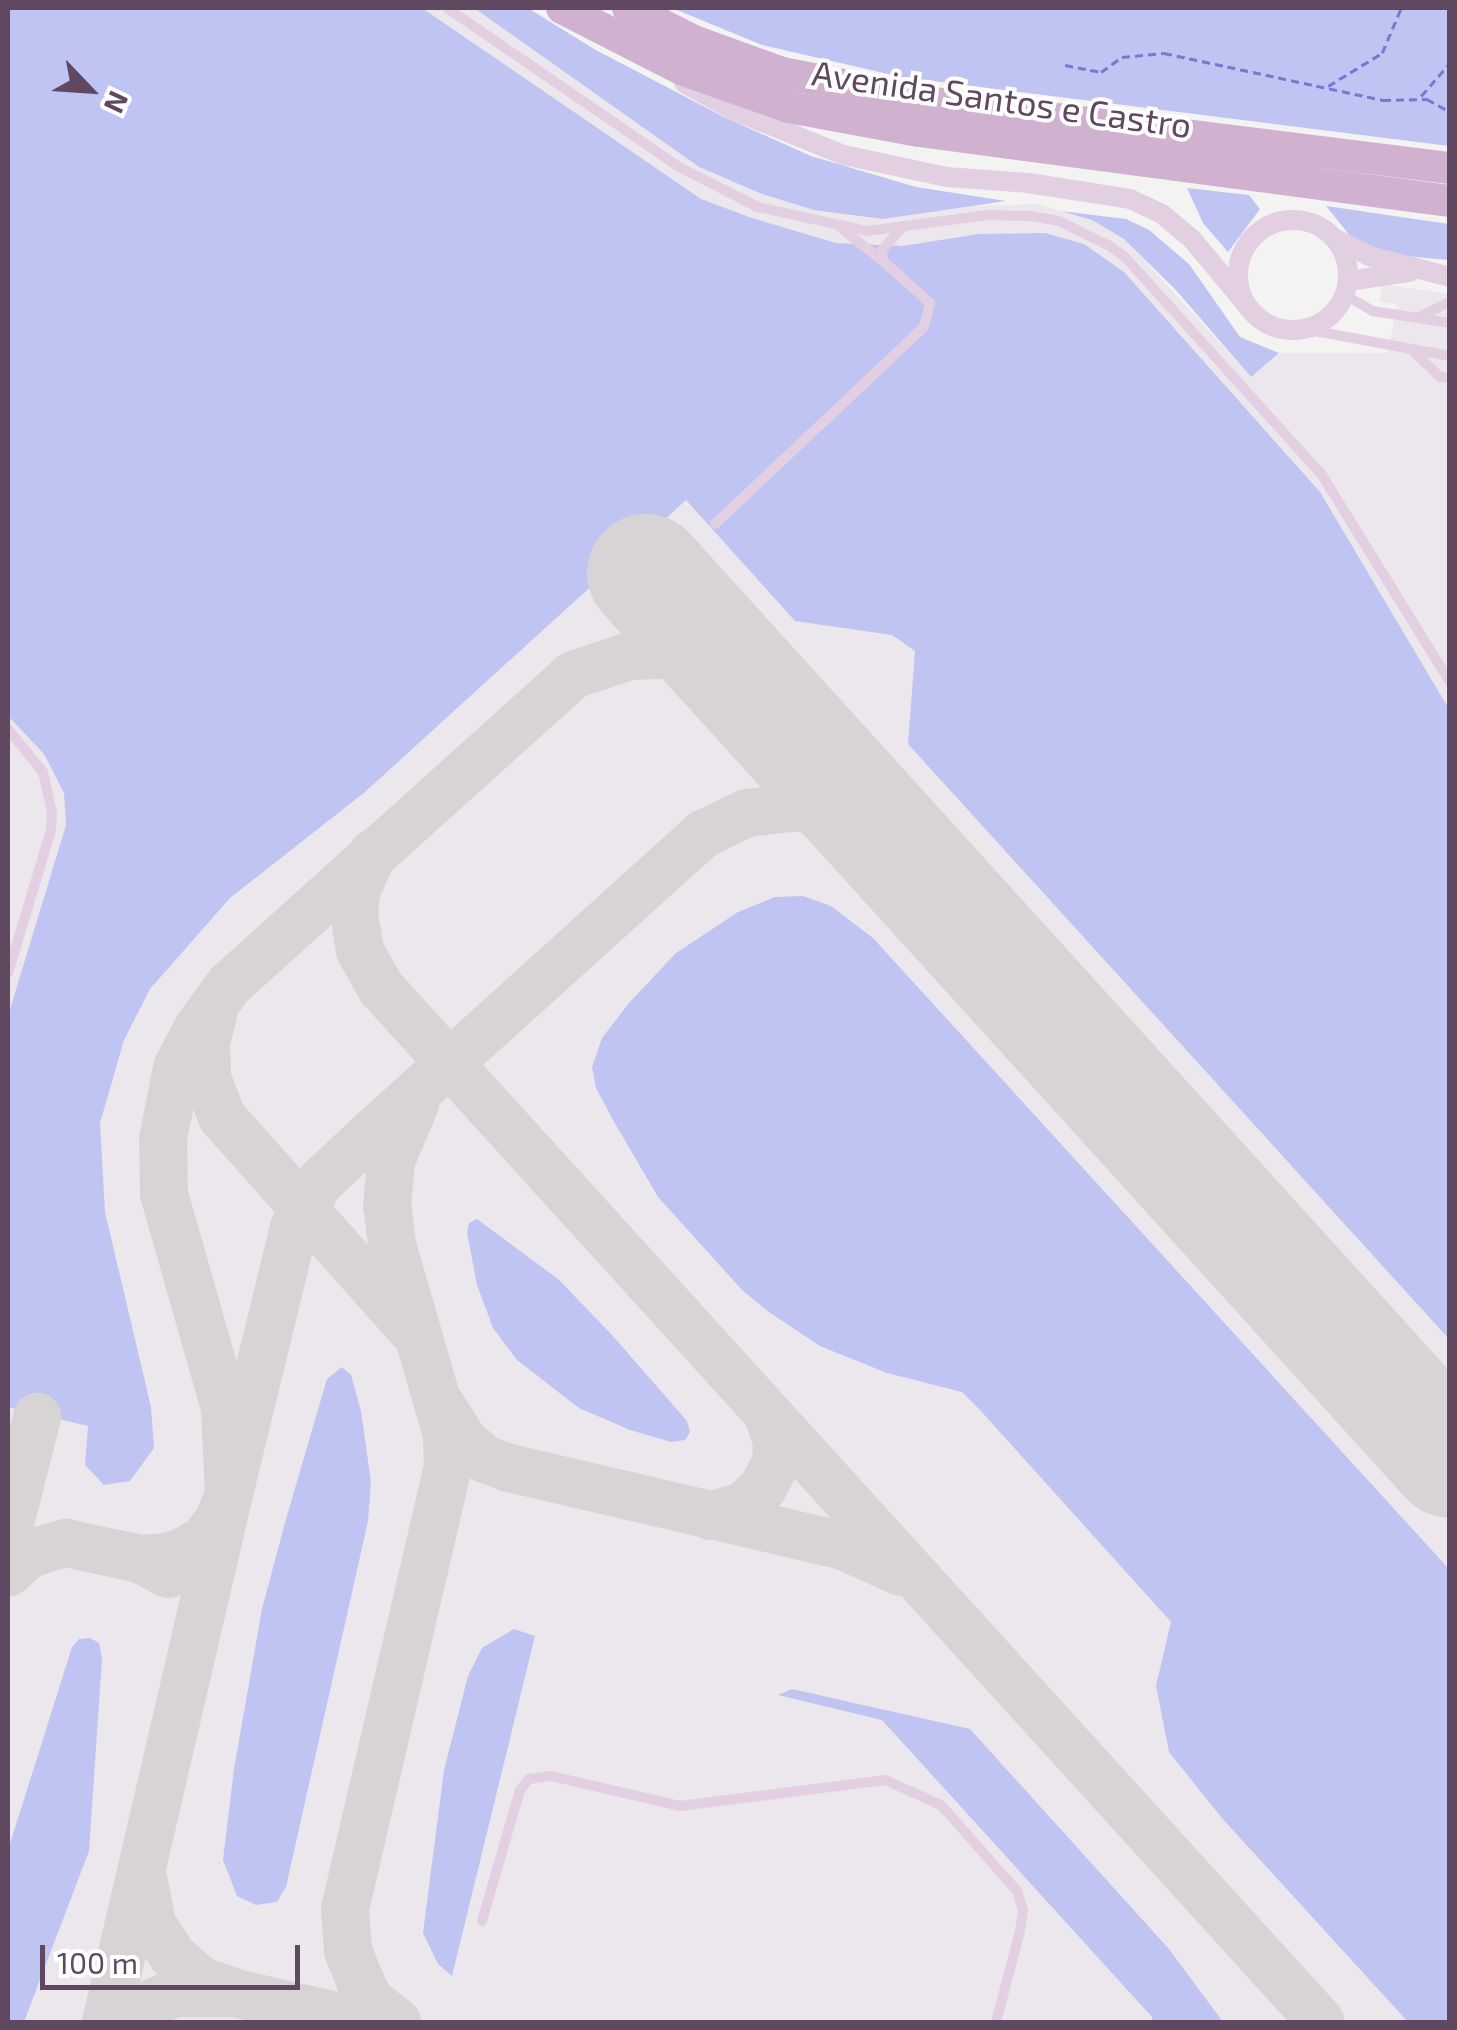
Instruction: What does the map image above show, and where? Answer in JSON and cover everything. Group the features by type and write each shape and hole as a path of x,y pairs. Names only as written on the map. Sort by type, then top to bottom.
{"main road":[{"name":"Avenida Santos e Castro","path":"562,8 624,42 746,94 868,124 1450,201"},
{"name":"Avenida Santos e Castro","path":"628,8 694,41 782,73 909,98 1450,168"}],"street":[{"path":"624,42 733,110 844,155 918,172 1130,199 1162,214 1192,238 1266,323 1304,329 1328,317 1346,288 1346,257 1337,240"},
{"path":"1246,304 1239,287 1243,250 1269,224 1306,220 1369,256 1450,277"},
{"path":"1346,288 1421,272"}],"lane":[{"path":"447,8 703,182 758,207 841,228 902,228 988,216 1031,216 1060,221 1125,257 1322,474 1450,682"},
{"path":"715,524 924,327 930,303 841,228"},
{"path":"883,260 882,250 902,228"},
{"path":"1346,288 1373,312 1450,324"},
{"path":"1419,318 1450,302"},
{"path":"1304,329 1450,356"},
{"path":"1412,350 1440,377 1450,378"},
{"path":"8,729 43,772 52,830 8,974"},
{"path":"482,1921 520,1790 528,1778 551,1776 680,1806 885,1780 941,1804 1017,1890 1023,1911 996,2022"}],"path":[{"path":"1328,86 1382,53 1401,8"},
{"path":"1065,66 1101,72 1122,57 1164,53 1383,100 1420,98 1450,112"},
{"path":"1420,98 1450,64"}],"shaded area":[{"path":"8,8 474,8 699,167 762,194 814,210 1036,204 1093,219 1128,242 1251,377 1279,353 1388,353 1397,304 1379,302 1382,284 1449,294 1449,2022 8,2022"},
{"path":"8,8 422,8 701,199 836,243 902,246 979,234 1045,233 1084,244 1124,272 1320,492 1449,709 1449,1339 908,744 915,651 892,635 795,621 686,500 365,792 230,898 150,989 124,1040 100,1123 105,1212 151,1407 154,1448 130,1481 104,1485 85,1465 88,1426 8,1407 8,1016 66,825 64,793 44,754 8,716"},
{"path":"474,8 528,8 594,49 724,117 811,156 916,187 1006,201 883,219 814,210 762,194 699,167"},
{"path":"672,8 1449,8 1449,146 901,77 762,45"},
{"path":"1187,188 1249,195 1260,209 1228,252 1203,223"},
{"path":"1326,206 1449,224 1449,260 1393,255 1351,237"},
{"path":"1061,211 1126,219 1149,230 1189,264 1240,337 1279,353 1251,377 1175,289 1124,239 1092,220"},
{"path":"803,896 831,906 873,938 1449,1569 1449,2022 1408,2022 1221,1817 1169,1752 1156,1686 1171,1622 980,1410 962,1392 887,1373 820,1346 769,1312 743,1291 658,1197 613,1120 596,1088 592,1067 602,1038 629,1003 676,953 738,912 775,897"},
{"path":"477,1219 558,1279 612,1335 687,1421 690,1432 685,1440 671,1442 630,1430 579,1408 517,1360 493,1328 477,1285 467,1233 469,1223"},
{"path":"342,1367 351,1375 361,1411 371,1482 368,1521 286,1887 277,1902 256,1905 237,1896 223,1860 234,1769 262,1609 286,1519 327,1379"},
{"path":"514,1629 535,1636 452,1976 438,1964 423,1933 444,1770 468,1676 482,1648"},
{"path":"90,1638 99,1643 102,1659 89,1851 24,2022 8,2022 8,1850 72,1647 79,1639"},
{"path":"792,1689 970,1729 1169,1949 1223,2022 1152,2022 1152,2017 882,1720 778,1695"}],"taxiway":[{"path":"106,2022 229,1494 225,1408 164,1194 163,1139 177,1068 197,1029 229,985 573,675 630,656 666,655 719,671 752,692"},
{"path":"140,1559 169,1557 186,1550 205,1539 219,1519 229,1494 294,1228 319,1183 370,1135 703,834 747,813 797,807 852,821 903,855"},
{"path":"373,853 356,892 354,913 360,951 381,988 1321,2022"},
{"path":"213,1016 206,1043 207,1078 222,1117 410,1328"},
{"path":"397,2022 370,2001 361,1983 348,1950 345,1909 448,1467 447,1435 392,1244 387,1206 391,1161 415,1104"},
{"path":"441,1405 463,1440 485,1459 509,1468 841,1545 901,1572"},
{"path":"710,1516 743,1506 763,1488 776,1462 777,1442 768,1415"},
{"path":"8,1532 37,1417"},
{"path":"8,1573 29,1554 66,1543 140,1559 168,1574"},
{"path":"143,1877 152,1924 172,1955 200,1980 239,1994 363,2022"},
{"path":"125,2022 149,2004 175,1993 231,1993"}],"runway":[{"path":"646,573 1450,1459"}]}
